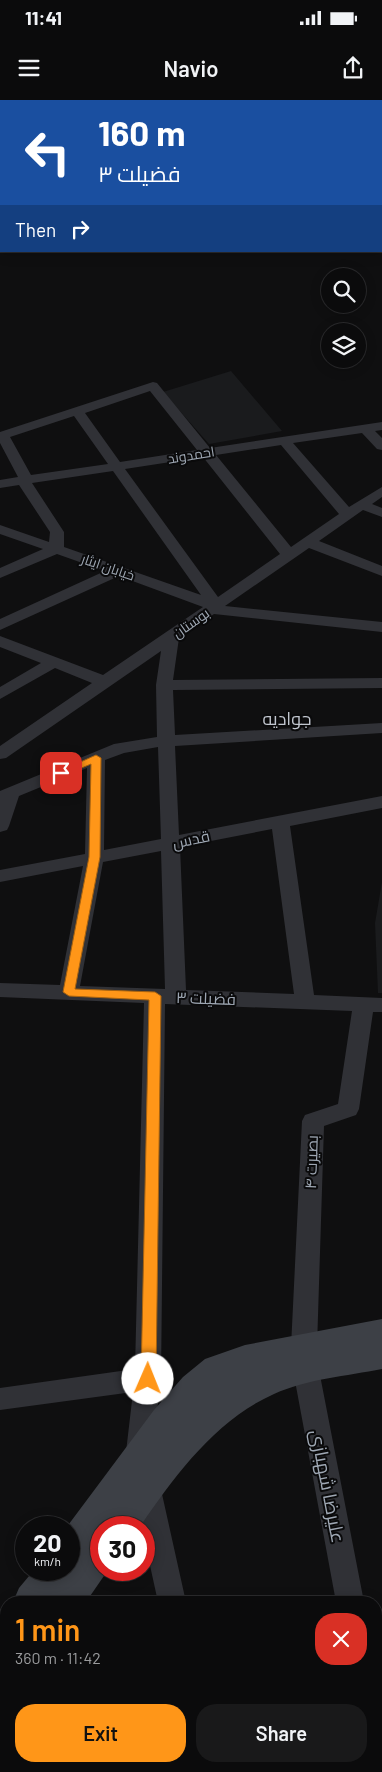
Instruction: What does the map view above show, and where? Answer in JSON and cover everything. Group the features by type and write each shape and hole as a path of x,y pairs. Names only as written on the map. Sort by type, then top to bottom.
{"main road":[{"path":"80,1543 142,1473 160,1467 206,1420 238,1396 305,1358 382,1334"},
{"path":"305,1358 382,1354"},
{"path":"122,1516 142,1473"},
{"path":"66,1596 90,1563"},
{"path":"38,1596 49,1581"}],"street":[{"path":"0,574 56,549 58,532 25,480 1,435 153,386 289,555"},
{"path":"77,410 213,607"},
{"name":"احمدوند","path":"0,484 382,426"},
{"path":"365,428 382,446"},
{"path":"284,441 348,515"},
{"name":"بوستان","path":"0,754 382,491"},
{"path":"362,505 382,513"},
{"name":"خیابان ایثار","path":"0,529 213,607 382,626"},
{"path":"308,542 382,571"},
{"path":"0,624 118,571"},
{"path":"171,1596 142,1473 148,1379 170,844 164,685 172,636"},
{"path":"0,641 105,682"},
{"path":"0,694 54,662"},
{"path":"164,685 382,683"},
{"path":"0,826 5,796 118,749 166,742 382,728"},
{"path":"69,992 94,857 96,758"},
{"name":"قدس","path":"0,876 382,802"},
{"path":"280,821 305,1002"},
{"name":"فضیلت ۳","path":"0,990 373,1004"},
{"name":"بصیرت ۴","path":"305,1358 313,1121 348,1109 373,1004"},
{"name":"علیرضا شهبازی","path":"305,1358 349,1596"},
{"path":"0,1399 148,1379"}],"shaded area":[{"path":"231,371 282,431 209,444 163,392"},
{"path":"382,882 382,993 378,993 375,923"}],"district":[{"name":"جوادیه","path":"287,719"}],"route":[{"path":"61,773 96,758 94,857 69,992 155,996 148,1379"}]}
